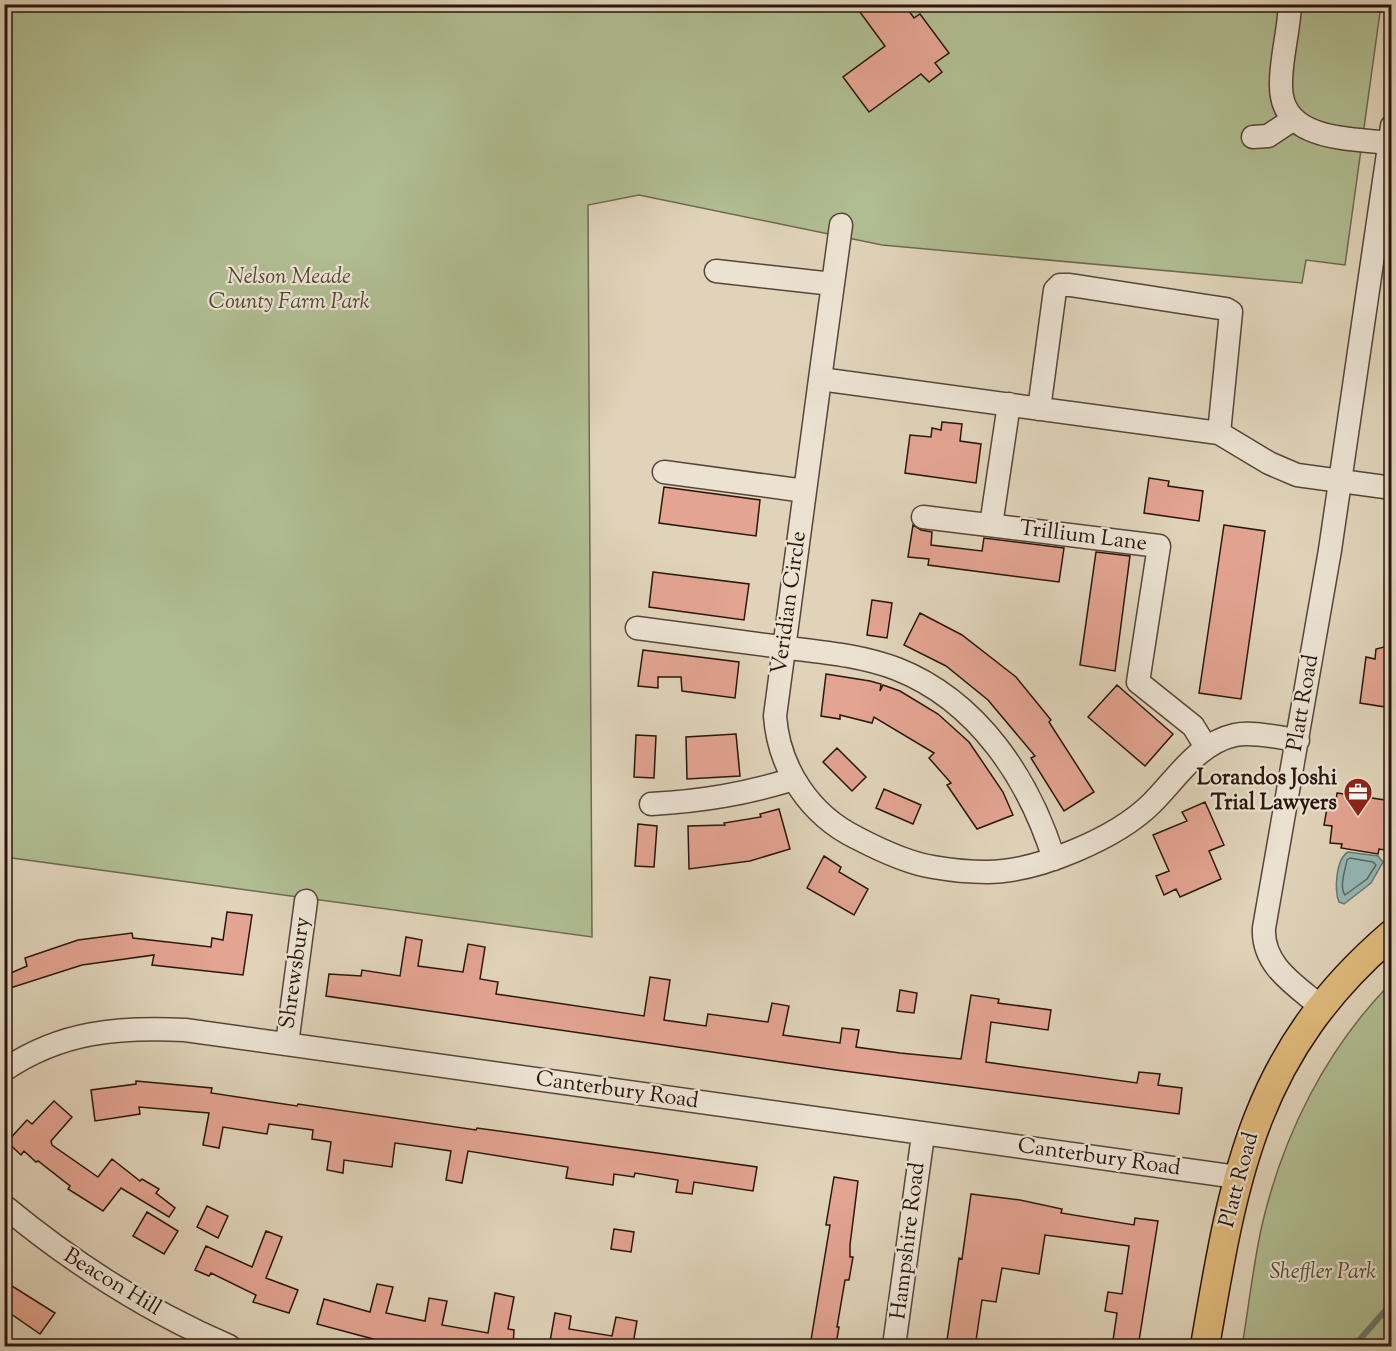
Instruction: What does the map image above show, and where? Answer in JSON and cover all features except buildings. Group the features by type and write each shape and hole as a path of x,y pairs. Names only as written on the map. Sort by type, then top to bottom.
{"main road":[{"path":"1320,1006 1366,956 1392,934"},
{"name":"Platt Road","path":"1205,1347 1237,1177 1255,1122 1274,1082 1320,1006"}],"street":[{"path":"1290,4 1280,85 1283,105 1292,120 1307,130 1324,134 1390,134"},
{"path":"1253,137 1268,136 1292,120"},
{"name":"Platt Road","path":"1320,1006 1273,963 1264,943 1265,918 1298,740 1339,482 1382,265 1390,134"},
{"name":"Veridian Circle","path":"842,225 775,716 776,734 783,758 812,806 845,832 883,852 931,867 988,872 1054,859 1130,822 1206,747 1235,735 1298,740"},
{"path":"716,271 833,284"},
{"path":"1039,409 1055,290 1060,285 1070,285 1226,309 1232,312 1219,433"},
{"path":"820,379 1219,433 1269,463 1297,475 1392,488"},
{"name":"Trillium Lane","path":"991,525 1009,404"},
{"path":"664,472 805,491"},
{"name":"Trillium Lane","path":"924,517 1159,546 1138,682 1193,726 1206,747"},
{"path":"637,628 852,656 898,669 938,690 972,717 999,747 1026,792 1046,832 1054,859"},
{"path":"651,804 703,802 750,792 794,779"},
{"name":"Shrewsbury","path":"287,1044 306,901"},
{"name":"Canterbury Road","path":"4,1070 61,1042 89,1033 133,1028 185,1030 923,1135 1237,1177"},
{"name":"Hampshire Road","path":"894,1347 923,1135"},
{"name":"Beacon Hill","path":"4,1206 60,1252 130,1297 229,1347"}],"green space":[{"name":"Nelson Meade County Farm Park","path":"5,5 1381,5 1345,265 1306,260 1302,283 882,245 639,195 588,205 592,937 5,857"},
{"name":"Sheffler Park","path":"1391,983 1391,1346 1242,1346 1262,1225 1282,1158 1295,1126 1327,1065 1346,1036"}],"water":[{"path":"1348,852 1378,856 1383,862 1371,883 1344,904 1339,902 1337,897 1336,883 1341,861"}],"waterway":[{"path":"1354,1346 1392,1303"}],"place":[{"name":"Lorandos Joshi Trial Lawyers","path":"1358,818"}]}
